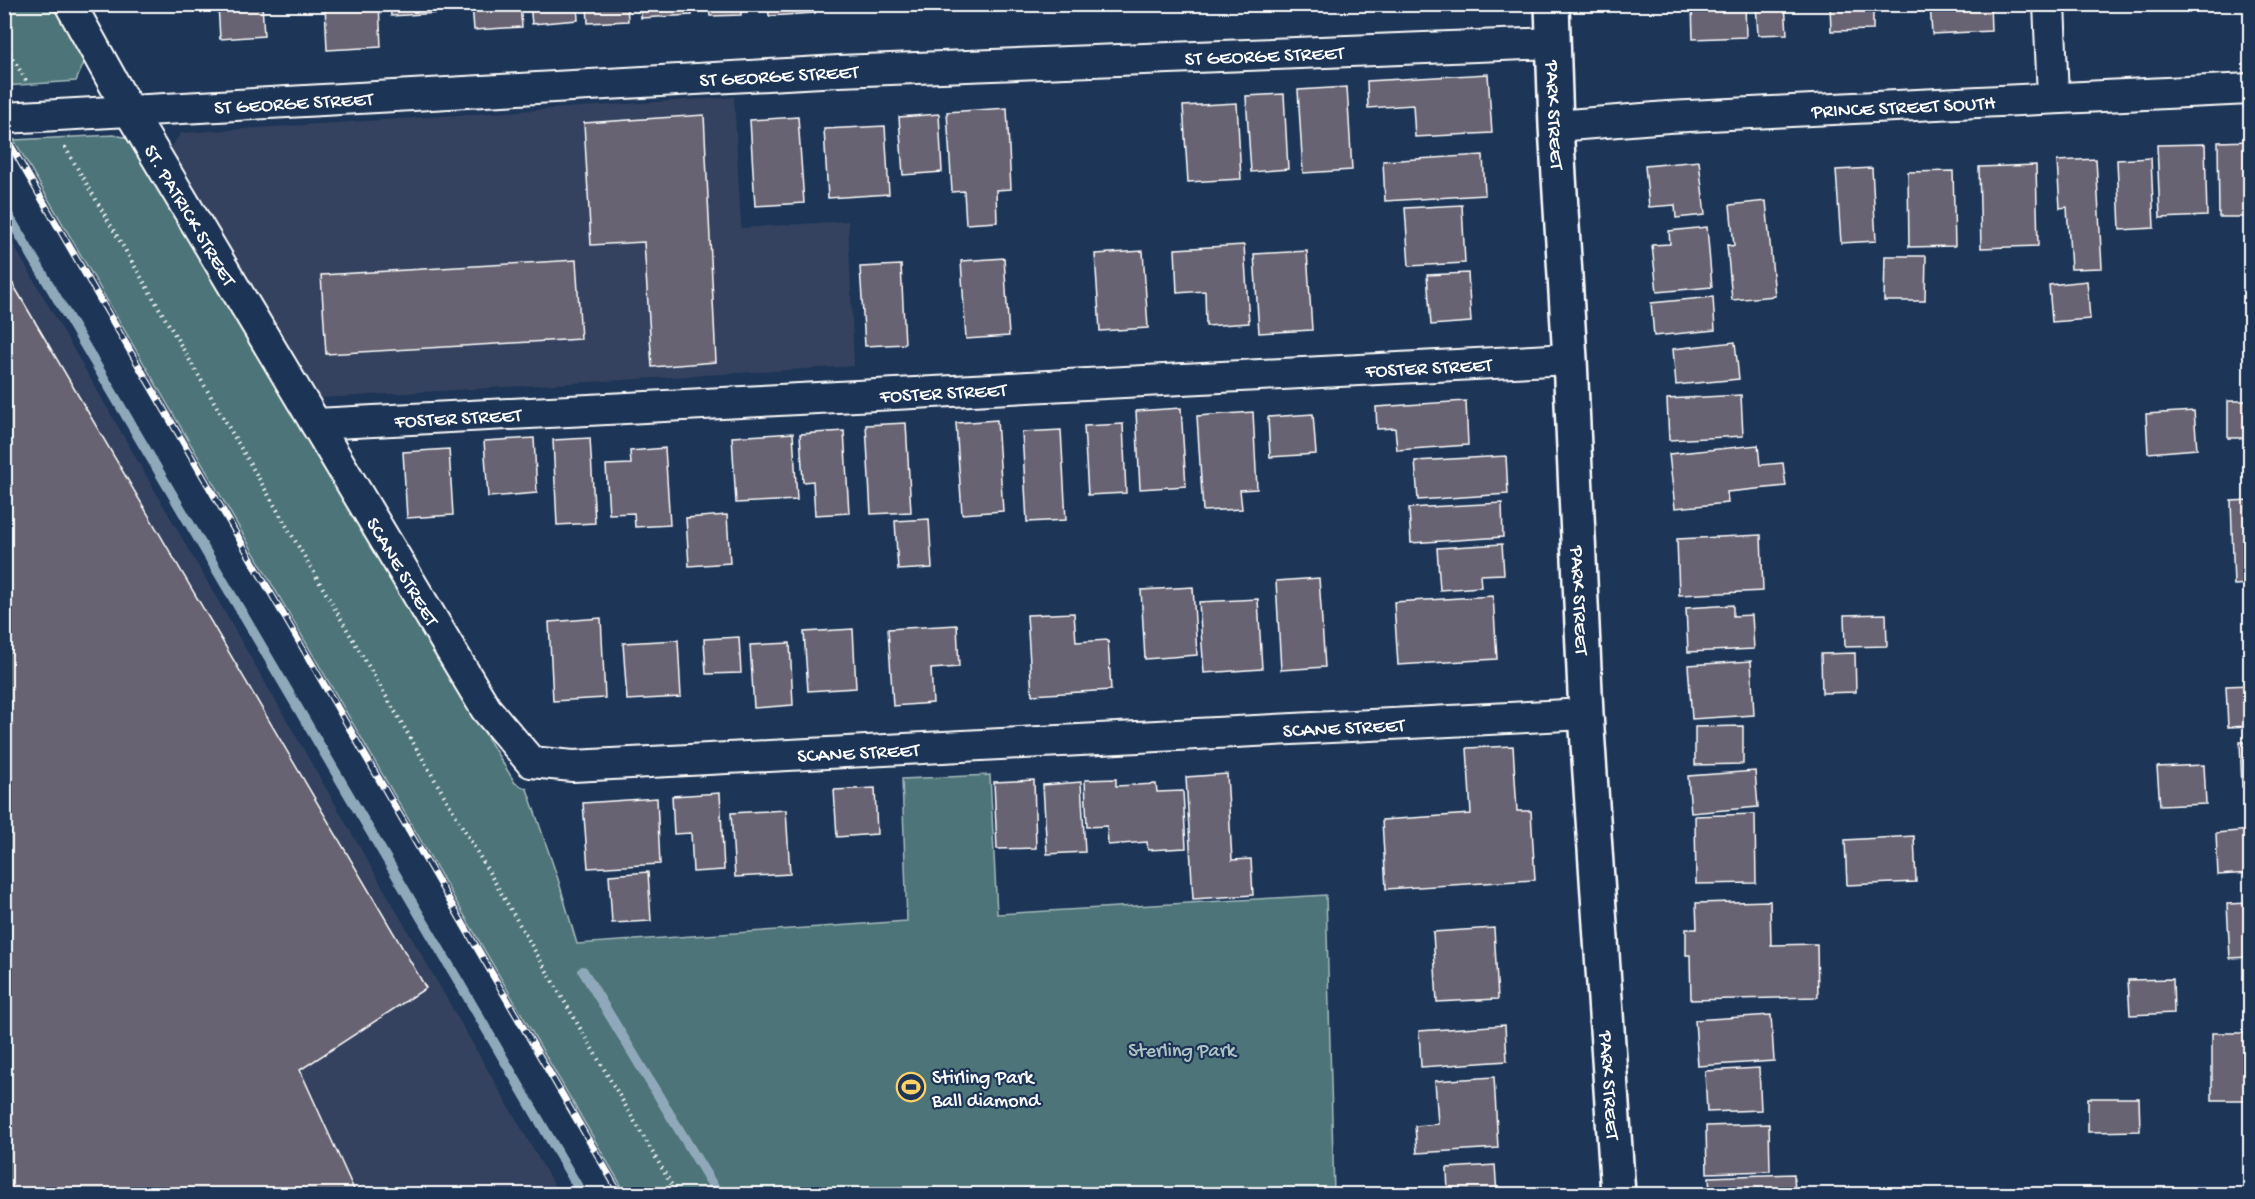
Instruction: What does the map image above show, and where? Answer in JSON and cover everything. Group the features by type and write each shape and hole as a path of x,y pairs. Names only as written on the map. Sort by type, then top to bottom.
{"street":[{"name":"ST. PATRICK STREET","path":"70,4 128,109 316,424"},
{"name":"PARK STREET","path":"1552,4 1556,126 1570,359 1586,714 1618,1194"},
{"path":"2049,4 2054,97"},
{"name":"ST GEORGE STREET","path":"4,118 128,109 851,70 1553,43"},
{"name":"PRINCE STREET SOUTH","path":"1556,126 1668,117 2250,89"},
{"name":"FOSTER STREET","path":"316,424 1570,359"},
{"name":"SCANE STREET","path":"316,424 486,709 531,762 573,766 1586,714"}],"path":[{"path":"4,43 677,1194"}],"shaded area":[{"path":"734,97 741,228 848,221 854,366 321,398 170,149 181,133"},
{"path":"5,230 559,1194 5,1194"}],"green space":[{"path":"5,5 60,5 86,58 76,81 5,86"},
{"name":"Sterling Park","path":"114,135 134,139 294,418 515,783 527,789 558,879 577,944 907,921 902,779 990,775 997,914 1326,895 1334,1194 626,1194 14,140"}],"building":[{"path":"218,4 262,4 264,36 220,39"},
{"path":"325,4 379,4 381,47 327,50"},
{"path":"390,4 438,4 438,13 391,16"},
{"path":"472,4 520,4 522,27 474,30"},
{"path":"530,4 577,4 578,20 532,24"},
{"path":"587,4 627,4 628,21 588,23"},
{"path":"641,4 692,4 692,15 641,18"},
{"path":"709,4 741,4 741,15 710,16"},
{"path":"768,4 814,4 815,13 769,16"},
{"path":"1692,4 1745,4 1746,37 1693,39"},
{"path":"1756,4 1785,4 1787,34 1758,35"},
{"path":"1830,4 1873,4 1873,30 1831,31"},
{"path":"1930,4 1990,4 1991,31 1932,34"},
{"path":"2142,4 2199,4 2142,8"},
{"path":"1488,74 1492,133 1415,137 1413,105 1368,108 1367,81"},
{"path":"1347,87 1352,170 1303,173 1298,90"},
{"path":"1284,94 1288,169 1251,172 1246,96"},
{"path":"1237,103 1241,179 1188,182 1183,106"},
{"path":"1007,108 1011,189 996,190 997,222 966,224 964,191 952,192 947,112"},
{"path":"939,114 942,172 903,175 899,117"},
{"path":"704,115 716,362 652,367 644,242 591,245 584,123"},
{"path":"798,117 804,203 755,206 750,120"},
{"path":"885,126 889,194 828,198 824,129"},
{"path":"2250,141 2250,217 2219,217 2218,142"},
{"path":"2205,144 2207,216 2160,218 2157,145"},
{"path":"1483,155 1485,195 1385,201 1383,161"},
{"path":"2151,158 2154,228 2120,230 2117,160"},
{"path":"2096,159 2102,268 2071,269 2067,207 2060,208 2057,161"},
{"path":"1699,161 1705,215 1676,218 1675,205 1649,207 1645,166"},
{"path":"2036,165 2038,246 1981,248 1979,167"},
{"path":"1872,168 1876,241 1841,243 1836,170"},
{"path":"1953,171 1955,246 1909,247 1908,172"},
{"path":"1766,201 1775,296 1732,300 1727,245 1734,246 1730,205"},
{"path":"1462,205 1465,263 1409,266 1405,208"},
{"path":"1707,227 1712,287 1657,292 1652,245 1670,244 1669,231"},
{"path":"1244,245 1249,323 1206,326 1205,291 1177,293 1175,249"},
{"path":"1143,251 1148,328 1100,331 1095,254"},
{"path":"1307,251 1312,330 1259,333 1254,254"},
{"path":"1885,256 1926,256 1925,301 1884,301"},
{"path":"1004,258 1009,336 966,339 961,261"},
{"path":"576,260 581,339 326,354 321,275"},
{"path":"901,265 905,344 865,346 860,267"},
{"path":"2244,268 2250,268 2250,306 2245,306"},
{"path":"4,269 426,988 300,1070 356,1194 4,1194"},
{"path":"1468,273 1471,322 1431,325 1427,275"},
{"path":"2087,281 2090,319 2052,322 2049,285"},
{"path":"1713,297 1715,330 1654,336 1651,303"},
{"path":"1735,342 1739,379 1676,385 1673,349"},
{"path":"1741,395 1743,436 1669,440 1667,399"},
{"path":"1466,401 1468,445 1397,450 1395,428 1377,429 1376,407"},
{"path":"2228,401 2250,401 2250,438 2228,438"},
{"path":"1181,408 1186,486 1140,489 1136,411"},
{"path":"2194,411 2197,449 2148,453 2146,414"},
{"path":"1253,412 1257,489 1240,490 1242,509 1203,511 1197,416"},
{"path":"1313,414 1316,454 1270,457 1268,417"},
{"path":"997,420 1003,511 962,514 956,423"},
{"path":"906,423 911,512 871,514 866,425"},
{"path":"1123,424 1126,493 1088,495 1084,426"},
{"path":"1061,430 1066,520 1027,522 1022,432"},
{"path":"844,431 849,513 815,515 813,481 803,482 800,434"},
{"path":"793,433 797,500 736,503 732,437"},
{"path":"534,438 537,493 488,497 484,441"},
{"path":"590,438 595,523 557,525 553,440"},
{"path":"1758,445 1760,465 1783,463 1786,486 1727,492 1728,503 1675,508 1669,454"},
{"path":"665,448 670,525 635,527 634,513 609,514 606,465 631,464 630,451"},
{"path":"449,449 453,515 407,518 403,452"},
{"path":"1506,456 1508,494 1418,500 1415,461"},
{"path":"2250,500 2250,584 2234,585 2231,501"},
{"path":"1502,503 1503,537 1411,543 1409,508"},
{"path":"727,515 730,563 689,566 686,518"},
{"path":"929,519 932,568 898,570 895,521"},
{"path":"1761,535 1763,591 1679,595 1677,539"},
{"path":"1502,544 1504,574 1480,575 1481,587 1440,590 1437,548"},
{"path":"1319,578 1325,667 1281,670 1276,581"},
{"path":"1193,587 1197,655 1145,659 1141,590"},
{"path":"1493,596 1497,659 1398,665 1394,602"},
{"path":"1258,599 1262,669 1204,673 1199,602"},
{"path":"1733,605 1733,616 1752,615 1754,649 1688,652 1686,608"},
{"path":"1074,613 1076,642 1108,640 1111,690 1032,695 1027,615"},
{"path":"1886,614 1887,646 1845,647 1844,615"},
{"path":"601,618 605,698 553,701 549,622"},
{"path":"957,625 959,667 931,669 933,703 893,706 888,629"},
{"path":"853,629 856,688 808,691 804,632"},
{"path":"739,637 741,673 706,674 704,639"},
{"path":"678,640 681,697 627,700 623,643"},
{"path":"790,643 793,705 754,708 750,645"},
{"path":"1855,653 1856,692 1822,693 1821,654"},
{"path":"1751,661 1754,715 1692,719 1688,665"},
{"path":"2250,685 2250,726 2228,727 2226,686"},
{"path":"1743,726 1743,764 1695,765 1695,727"},
{"path":"2240,742 2250,742 2250,787 2242,787"},
{"path":"1513,746 1517,811 1531,811 1535,880 1386,889 1382,820 1471,814 1467,748"},
{"path":"2204,765 2206,804 2160,806 2157,767"},
{"path":"1755,771 1758,807 1691,813 1688,776"},
{"path":"1227,774 1232,860 1251,859 1253,895 1193,899 1186,777"},
{"path":"1116,779 1116,786 1156,784 1157,792 1183,791 1186,848 1148,850 1147,842 1108,845 1107,826 1087,827 1085,780"},
{"path":"1034,780 1036,848 997,849 994,782"},
{"path":"1081,782 1085,852 1047,854 1043,785"},
{"path":"875,788 877,834 837,837 834,790"},
{"path":"720,793 724,870 693,872 691,833 674,834 672,796"},
{"path":"657,798 660,864 588,868 583,803"},
{"path":"786,810 790,874 735,877 731,813"},
{"path":"1755,814 1756,883 1696,884 1695,816"},
{"path":"2250,830 2250,873 2218,875 2216,833"},
{"path":"1914,836 1916,882 1847,885 1845,840"},
{"path":"648,872 651,921 612,923 609,875"},
{"path":"1770,901 1771,945 1817,944 1818,997 1691,1000 1690,955 1686,955 1686,929 1697,929 1696,903"},
{"path":"2250,903 2250,957 2230,958 2227,904"},
{"path":"1494,928 1498,999 1437,1002 1433,932"},
{"path":"2173,979 2174,1013 2130,1015 2128,980"},
{"path":"1771,1015 1774,1061 1698,1066 1695,1020"},
{"path":"1505,1025 1507,1061 1421,1067 1419,1031"},
{"path":"2212,1033 2250,1033 2250,1100 2212,1100"},
{"path":"1759,1068 1761,1110 1707,1112 1705,1071"},
{"path":"1494,1077 1498,1148 1417,1153 1415,1126 1438,1124 1435,1081"},
{"path":"2088,1098 2139,1098 2140,1131 2088,1132"},
{"path":"1769,1124 1770,1171 1707,1173 1706,1126"},
{"path":"1495,1165 1497,1194 1448,1194 1447,1168"},
{"path":"1794,1174 1795,1194 1710,1194 1709,1177"},
{"path":"1866,1188 1924,1189 1924,1194 1866,1194"}],"waterway":[{"path":"4,208 582,1194"},
{"path":"583,971 718,1194"}],"railway":[{"path":"4,134 620,1194"}],"place":[{"name":"Stirling Park Ball diamond","path":"911,1087"}]}
